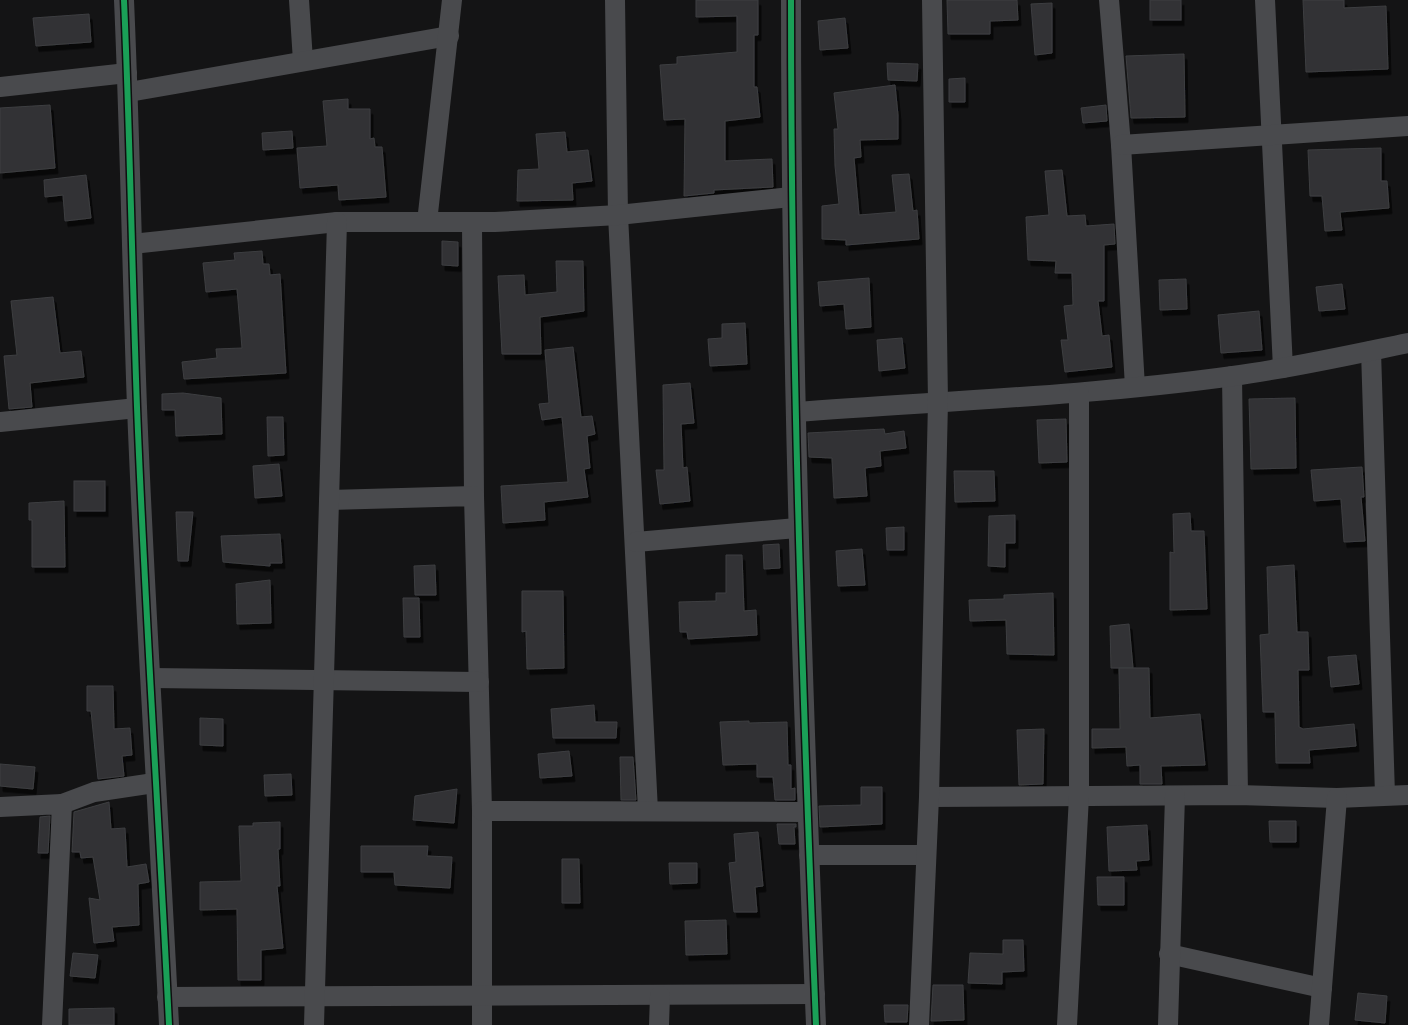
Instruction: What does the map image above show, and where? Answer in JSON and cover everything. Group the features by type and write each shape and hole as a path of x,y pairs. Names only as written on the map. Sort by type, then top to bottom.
{"street":[{"path":"124,0 137,408 151,678 154,783 168,1025"},
{"path":"300,0 303,62"},
{"path":"426,222 452,0"},
{"path":"615,0 618,215 636,542 648,812"},
{"path":"791,0 791,197 798,528 816,1025"},
{"path":"919,1025 929,797 938,402 932,0"},
{"path":"1109,0 1121,145 1135,387"},
{"path":"1265,0 1283,368"},
{"path":"0,87 128,83 303,62 449,36"},
{"path":"1121,145 1408,126"},
{"path":"132,244 337,222 472,223 618,215 791,197"},
{"path":"314,1025 337,222"},
{"path":"472,223 474,496 482,811 482,1025"},
{"path":"796,412 1079,393 1135,387 1283,368 1408,343"},
{"path":"1371,351 1385,795"},
{"path":"1232,376 1238,795"},
{"path":"1067,1025 1079,796 1079,393"},
{"path":"0,422 137,408"},
{"path":"329,500 474,496"},
{"path":"636,542 798,528"},
{"path":"151,678 479,682"},
{"path":"0,806 62,804 94,792 154,783"},
{"path":"929,797 1238,795 1337,798 1408,795"},
{"path":"1168,1025 1175,796"},
{"path":"1319,1025 1337,798"},
{"path":"52,1025 62,804"},
{"path":"482,811 807,812"},
{"path":"809,855 926,855"},
{"path":"1169,954 1322,988"},
{"path":"167,997 815,994"},
{"path":"659,1025 660,996"}],"building":[{"path":"696,0 758,0 758,35 754,35 754,87 757,87 760,117 725,121 725,161 772,159 773,187 714,190 714,193 684,196 685,119 664,120 660,65 677,64 677,57 737,52 737,16 696,17"},
{"path":"947,0 1017,0 1018,20 990,21 990,34 948,34"},
{"path":"1150,0 1181,0 1181,20 1150,20"},
{"path":"1303,0 1344,0 1344,8 1386,6 1388,69 1306,72"},
{"path":"1052,3 1052,53 1035,55 1031,4"},
{"path":"89,14 91,42 36,46 33,18"},
{"path":"845,18 848,48 820,50 818,21"},
{"path":"1184,54 1185,117 1131,118 1126,56"},
{"path":"887,63 918,64 917,81 888,80"},
{"path":"965,78 965,102 949,102 949,79"},
{"path":"895,85 898,139 860,140 861,157 854,158 859,215 896,212 892,175 909,174 913,211 917,210 919,239 846,245 846,240 822,239 822,206 839,204 834,129 838,129 834,93"},
{"path":"348,99 348,109 370,109 370,139 374,138 375,147 382,147 386,197 339,200 338,185 300,188 297,148 327,146 323,101"},
{"path":"50,105 55,168 0,173 0,108"},
{"path":"1106,105 1107,121 1083,123 1081,108"},
{"path":"292,131 293,148 263,150 262,133"},
{"path":"565,132 567,152 588,150 592,181 572,183 573,200 517,201 518,170 539,169 536,134"},
{"path":"1381,148 1381,181 1387,181 1389,208 1340,212 1342,230 1325,231 1322,196 1310,196 1308,150"},
{"path":"1062,170 1067,216 1085,215 1086,226 1114,224 1115,244 1104,245 1104,301 1098,301 1102,336 1109,335 1112,367 1065,372 1061,340 1068,340 1064,306 1073,305 1072,273 1055,273 1056,261 1028,260 1026,217 1049,215 1045,171"},
{"path":"86,175 91,218 65,221 63,195 45,197 44,180"},
{"path":"442,241 458,242 458,266 442,265"},
{"path":"262,251 263,264 269,264 270,275 280,274 286,373 184,379 182,362 217,358 216,349 242,348 237,289 206,292 203,263 235,260 234,253"},
{"path":"556,261 583,261 584,311 540,317 541,354 502,354 498,276 524,275 525,295 557,292"},
{"path":"869,278 871,327 846,329 844,304 820,306 818,282"},
{"path":"1186,279 1187,309 1160,310 1159,280"},
{"path":"1342,284 1345,309 1319,311 1316,287"},
{"path":"53,297 60,353 81,351 84,377 30,383 32,407 9,409 4,356 17,355 11,301"},
{"path":"1259,311 1262,350 1221,353 1218,315"},
{"path":"745,323 747,364 710,366 708,339 722,338 722,324"},
{"path":"902,338 905,368 879,371 877,340"},
{"path":"573,347 581,417 592,416 595,434 587,436 590,468 584,469 588,497 544,502 545,520 503,523 501,486 568,482 562,417 542,420 539,404 549,403 545,350"},
{"path":"690,383 694,423 681,424 683,468 687,467 690,501 660,504 656,470 664,470 663,385"},
{"path":"183,393 221,398 222,434 176,436 175,410 162,410 162,394"},
{"path":"1295,398 1296,468 1251,469 1249,399"},
{"path":"267,417 283,417 284,455 268,456"},
{"path":"1066,419 1067,462 1039,463 1037,420"},
{"path":"884,429 885,434 904,431 906,448 880,451 881,466 865,468 867,496 834,498 832,458 809,457 808,433"},
{"path":"279,464 282,496 255,498 253,466"},
{"path":"1362,467 1364,497 1361,497 1365,541 1344,542 1341,499 1314,501 1311,470"},
{"path":"954,471 994,471 995,501 955,502"},
{"path":"74,481 105,481 105,511 74,511"},
{"path":"64,501 65,567 32,567 32,520 29,520 29,503"},
{"path":"176,512 193,512 188,561 178,561"},
{"path":"1190,513 1191,531 1204,531 1207,609 1170,610 1170,552 1174,553 1173,514"},
{"path":"1015,515 1015,543 1005,543 1005,567 988,566 989,516"},
{"path":"904,527 904,550 887,550 886,528"},
{"path":"280,534 282,563 270,563 270,566 223,562 221,536"},
{"path":"779,544 780,568 764,569 763,545"},
{"path":"862,549 865,585 838,586 836,551"},
{"path":"726,555 742,555 744,611 756,610 757,635 688,639 687,632 680,632 679,602 716,601 716,593 726,593"},
{"path":"435,565 436,595 415,595 414,566"},
{"path":"1294,565 1297,632 1308,632 1309,670 1298,670 1299,727 1303,729 1354,724 1356,746 1309,750 1310,763 1276,763 1275,712 1263,712 1260,635 1269,634 1267,567"},
{"path":"270,580 271,623 237,624 236,584"},
{"path":"522,591 563,591 564,668 527,669 526,631 522,632"},
{"path":"1053,593 1054,655 1007,654 1006,620 970,621 969,600 1004,599 1004,595"},
{"path":"403,598 419,598 420,637 404,637"},
{"path":"1129,624 1133,668 1111,668 1110,626"},
{"path":"1356,655 1359,684 1331,687 1328,657"},
{"path":"1119,668 1149,668 1150,718 1200,714 1205,765 1161,766 1162,784 1140,784 1140,765 1127,766 1126,747 1092,748 1092,729 1120,729"},
{"path":"87,686 113,686 114,729 130,728 132,755 122,756 124,776 98,779 91,711 87,711"},
{"path":"594,705 595,722 617,722 616,738 553,738 551,709"},
{"path":"200,718 223,719 223,746 200,745"},
{"path":"749,721 749,723 787,722 788,765 791,765 791,789 795,788 795,800 775,800 773,777 757,777 757,764 723,765 720,722"},
{"path":"1044,729 1043,784 1019,785 1017,730"},
{"path":"569,751 572,776 540,778 538,754"},
{"path":"620,757 633,757 636,800 621,800"},
{"path":"0,764 35,767 33,789 0,786"},
{"path":"291,774 292,795 265,796 264,775"},
{"path":"861,787 882,787 882,824 820,827 819,806 861,805"},
{"path":"457,789 454,823 413,820 415,796"},
{"path":"109,802 111,829 125,828 127,867 146,864 149,882 138,884 139,925 112,927 114,941 94,943 89,898 100,900 93,857 81,858 80,852 72,852 74,812"},
{"path":"50,816 48,853 38,853 40,817"},
{"path":"1269,821 1296,821 1296,842 1270,842"},
{"path":"280,822 280,849 278,849 280,886 277,886 283,948 261,950 261,980 238,980 237,909 200,910 200,882 241,881 239,826 253,826 253,823"},
{"path":"777,824 796,824 796,827 794,827 795,844 779,844"},
{"path":"1147,825 1149,860 1136,861 1137,870 1109,871 1107,827"},
{"path":"758,832 763,886 755,887 757,912 734,912 729,863 736,862 734,834"},
{"path":"361,846 428,846 427,856 452,857 450,888 395,885 394,872 361,872"},
{"path":"562,859 579,859 580,903 562,903"},
{"path":"669,863 697,863 697,883 670,884"},
{"path":"1097,877 1124,877 1124,905 1098,905"},
{"path":"726,920 727,954 686,955 685,921"},
{"path":"1003,940 1023,940 1024,971 1002,972 1002,984 968,983 970,953 1003,954"},
{"path":"73,953 98,955 95,978 70,976"},
{"path":"933,985 963,985 964,1020 931,1021"},
{"path":"1358,993 1387,996 1385,1023 1355,1020"},
{"path":"884,1005 908,1005 907,1022 885,1022"},
{"path":"114,1008 114,1025 69,1025 69,1009"}],"cycle path":[{"path":"124,0 140,484 169,1025"},
{"path":"791,0 791,128 798,512 816,1025"}]}
